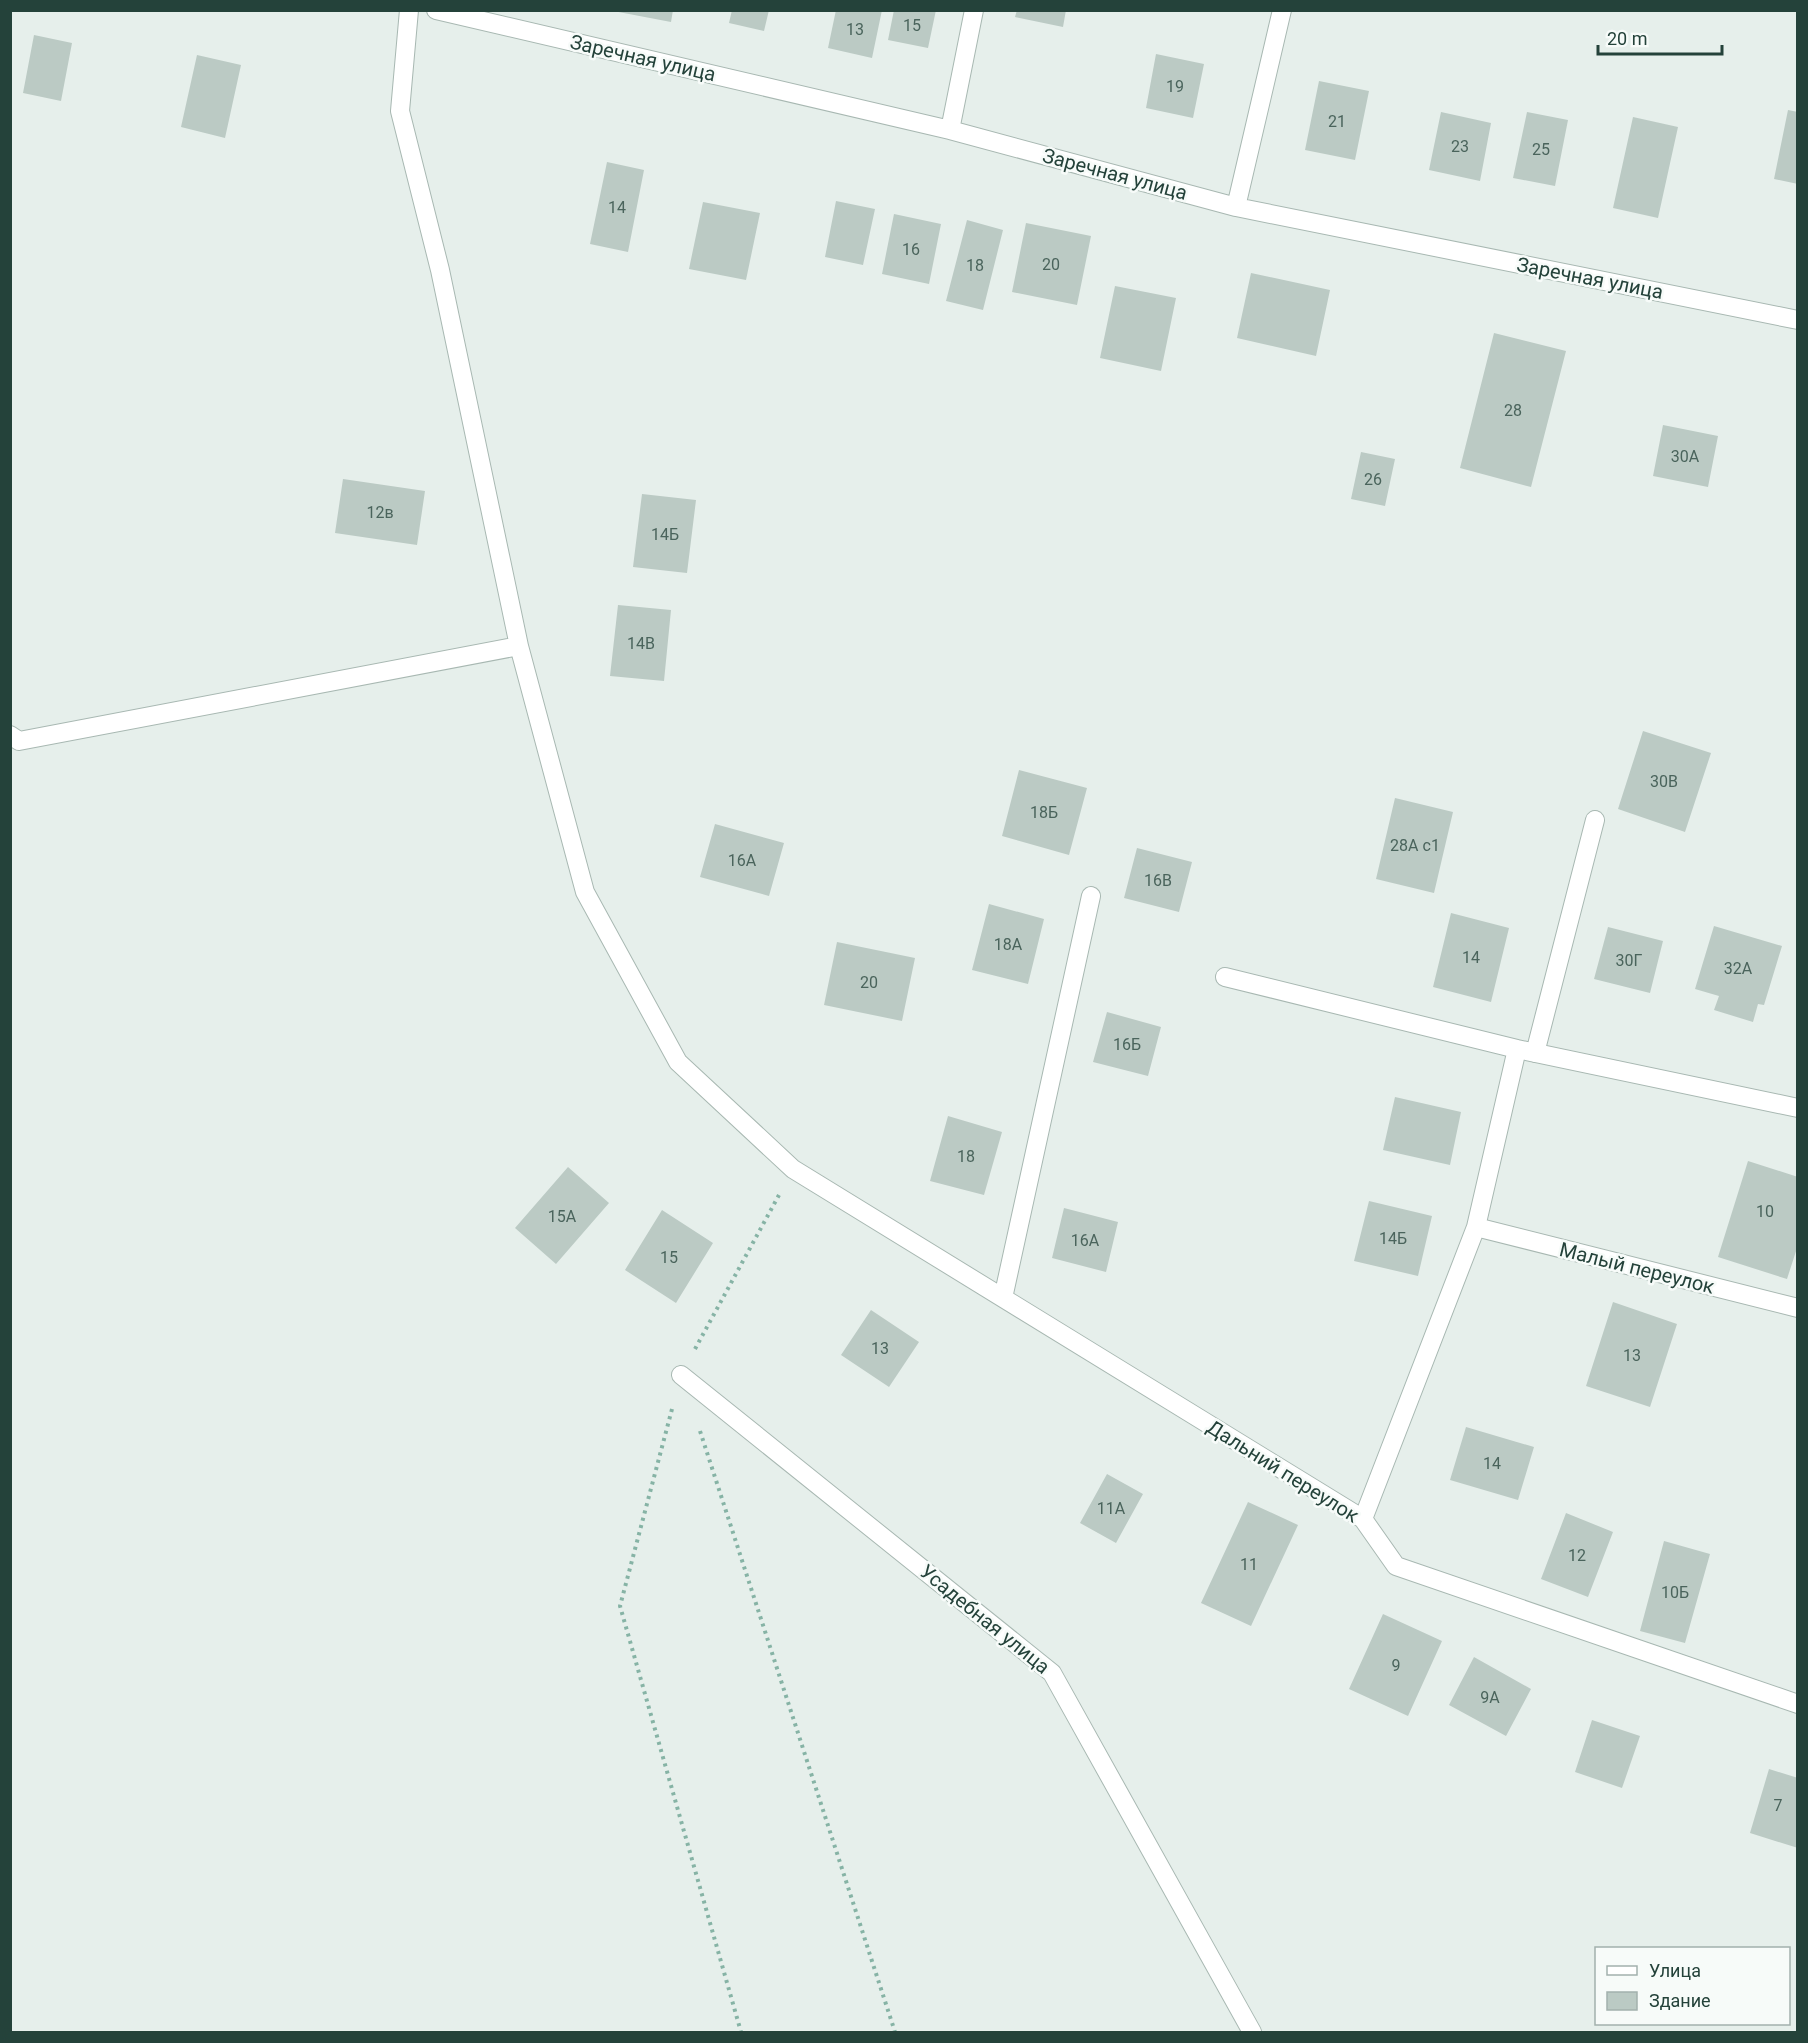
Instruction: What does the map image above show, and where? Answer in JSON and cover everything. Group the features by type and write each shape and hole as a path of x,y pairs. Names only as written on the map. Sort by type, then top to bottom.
{"street":[{"name":"Дальний переулок","path":"409,10 400,111 440,270 519,646 585,892 678,1062 794,1169 1363,1519 1396,1566 1797,1704"},
{"name":"Заречная улица","path":"436,10 950,130 1236,207 1797,320"},
{"path":"950,130 974,10"},
{"path":"1236,207 1282,10"},
{"path":"10,735 19,741 519,646"},
{"path":"1535,1053 1594,820"},
{"path":"1003,1298 1091,896"},
{"path":"1226,977 1517,1049 1797,1108"},
{"path":"1363,1519 1476,1227 1517,1049"},
{"name":"Малый переулок","path":"1476,1227 1797,1308"},
{"name":"Усадебная улица","path":"681,1375 1052,1673 1252,2032"}],"path":[{"path":"741,2032 620,1606 681,1375 794,1169"},
{"path":"681,1375 895,2032"}],"building":[{"path":"608,10 673,10 671,22"},
{"path":"732,10 769,10 764,31 729,23"},
{"path":"836,10 882,10 872,58 828,48"},
{"path":"894,10 936,10 928,48 888,40"},
{"path":"1017,10 1066,10 1063,27 1015,17"},
{"path":"34,35 72,43 61,101 23,93"},
{"path":"1156,54 1204,64 1193,118 1146,108"},
{"path":"197,55 241,65 225,138 181,127"},
{"path":"1319,81 1369,91 1355,160 1305,150"},
{"path":"1788,110 1798,112 1798,184 1774,179"},
{"path":"1441,112 1491,123 1480,181 1429,170"},
{"path":"1527,112 1568,120 1555,186 1513,178"},
{"path":"1633,117 1678,127 1658,218 1613,208"},
{"path":"607,162 644,170 628,252 590,244"},
{"path":"836,201 875,209 863,265 825,257"},
{"path":"703,202 760,213 746,280 689,269"},
{"path":"894,214 941,224 929,284 882,274"},
{"path":"967,220 1003,230 983,310 946,301"},
{"path":"1026,223 1091,236 1077,305 1012,292"},
{"path":"1251,273 1330,290 1316,356 1237,338"},
{"path":"1115,286 1176,298 1161,371 1100,358"},
{"path":"1494,333 1566,351 1531,487 1460,468"},
{"path":"1663,425 1718,436 1708,487 1653,476"},
{"path":"1361,452 1395,459 1385,506 1351,499"},
{"path":"343,479 425,491 417,545 335,533"},
{"path":"642,494 696,500 687,573 633,567"},
{"path":"618,605 671,610 664,681 610,676"},
{"path":"1643,731 1711,753 1685,832 1618,809"},
{"path":"1019,770 1087,788 1069,855 1002,836"},
{"path":"1395,798 1453,812 1434,893 1376,879"},
{"path":"715,824 784,843 769,896 700,877"},
{"path":"1137,848 1192,862 1179,912 1124,898"},
{"path":"989,904 1044,919 1028,984 972,970"},
{"path":"1451,913 1509,928 1491,1002 1433,987"},
{"path":"1714,926 1782,946 1764,1005 1758,1004 1753,1022 1714,1010 1719,996 1695,989"},
{"path":"1608,927 1663,941 1650,993 1594,979"},
{"path":"837,942 915,958 902,1021 824,1005"},
{"path":"1107,1012 1161,1027 1148,1076 1093,1062"},
{"path":"1395,1097 1461,1112 1450,1165 1383,1150"},
{"path":"948,1116 1002,1132 984,1195 930,1181"},
{"path":"1748,1161 1798,1177 1798,1245 1787,1279 1718,1257"},
{"path":"568,1167 609,1203 556,1264 515,1228"},
{"path":"1369,1201 1432,1216 1418,1276 1354,1261"},
{"path":"1064,1208 1118,1222 1106,1272 1052,1258"},
{"path":"662,1210 713,1243 676,1303 625,1270"},
{"path":"1613,1302 1677,1324 1650,1407 1586,1386"},
{"path":"871,1310 919,1342 889,1387 841,1355"},
{"path":"1466,1427 1534,1447 1518,1500 1450,1480"},
{"path":"1107,1474 1143,1494 1116,1543 1080,1523"},
{"path":"1248,1502 1298,1525 1251,1626 1201,1603"},
{"path":"1566,1513 1613,1532 1588,1597 1541,1579"},
{"path":"1664,1541 1710,1554 1685,1643 1640,1631"},
{"path":"1383,1614 1442,1641 1408,1716 1349,1689"},
{"path":"1474,1657 1531,1689 1506,1736 1449,1705"},
{"path":"1592,1720 1640,1736 1622,1788 1575,1772"},
{"path":"1769,1769 1798,1778 1798,1848 1750,1833"}]}
